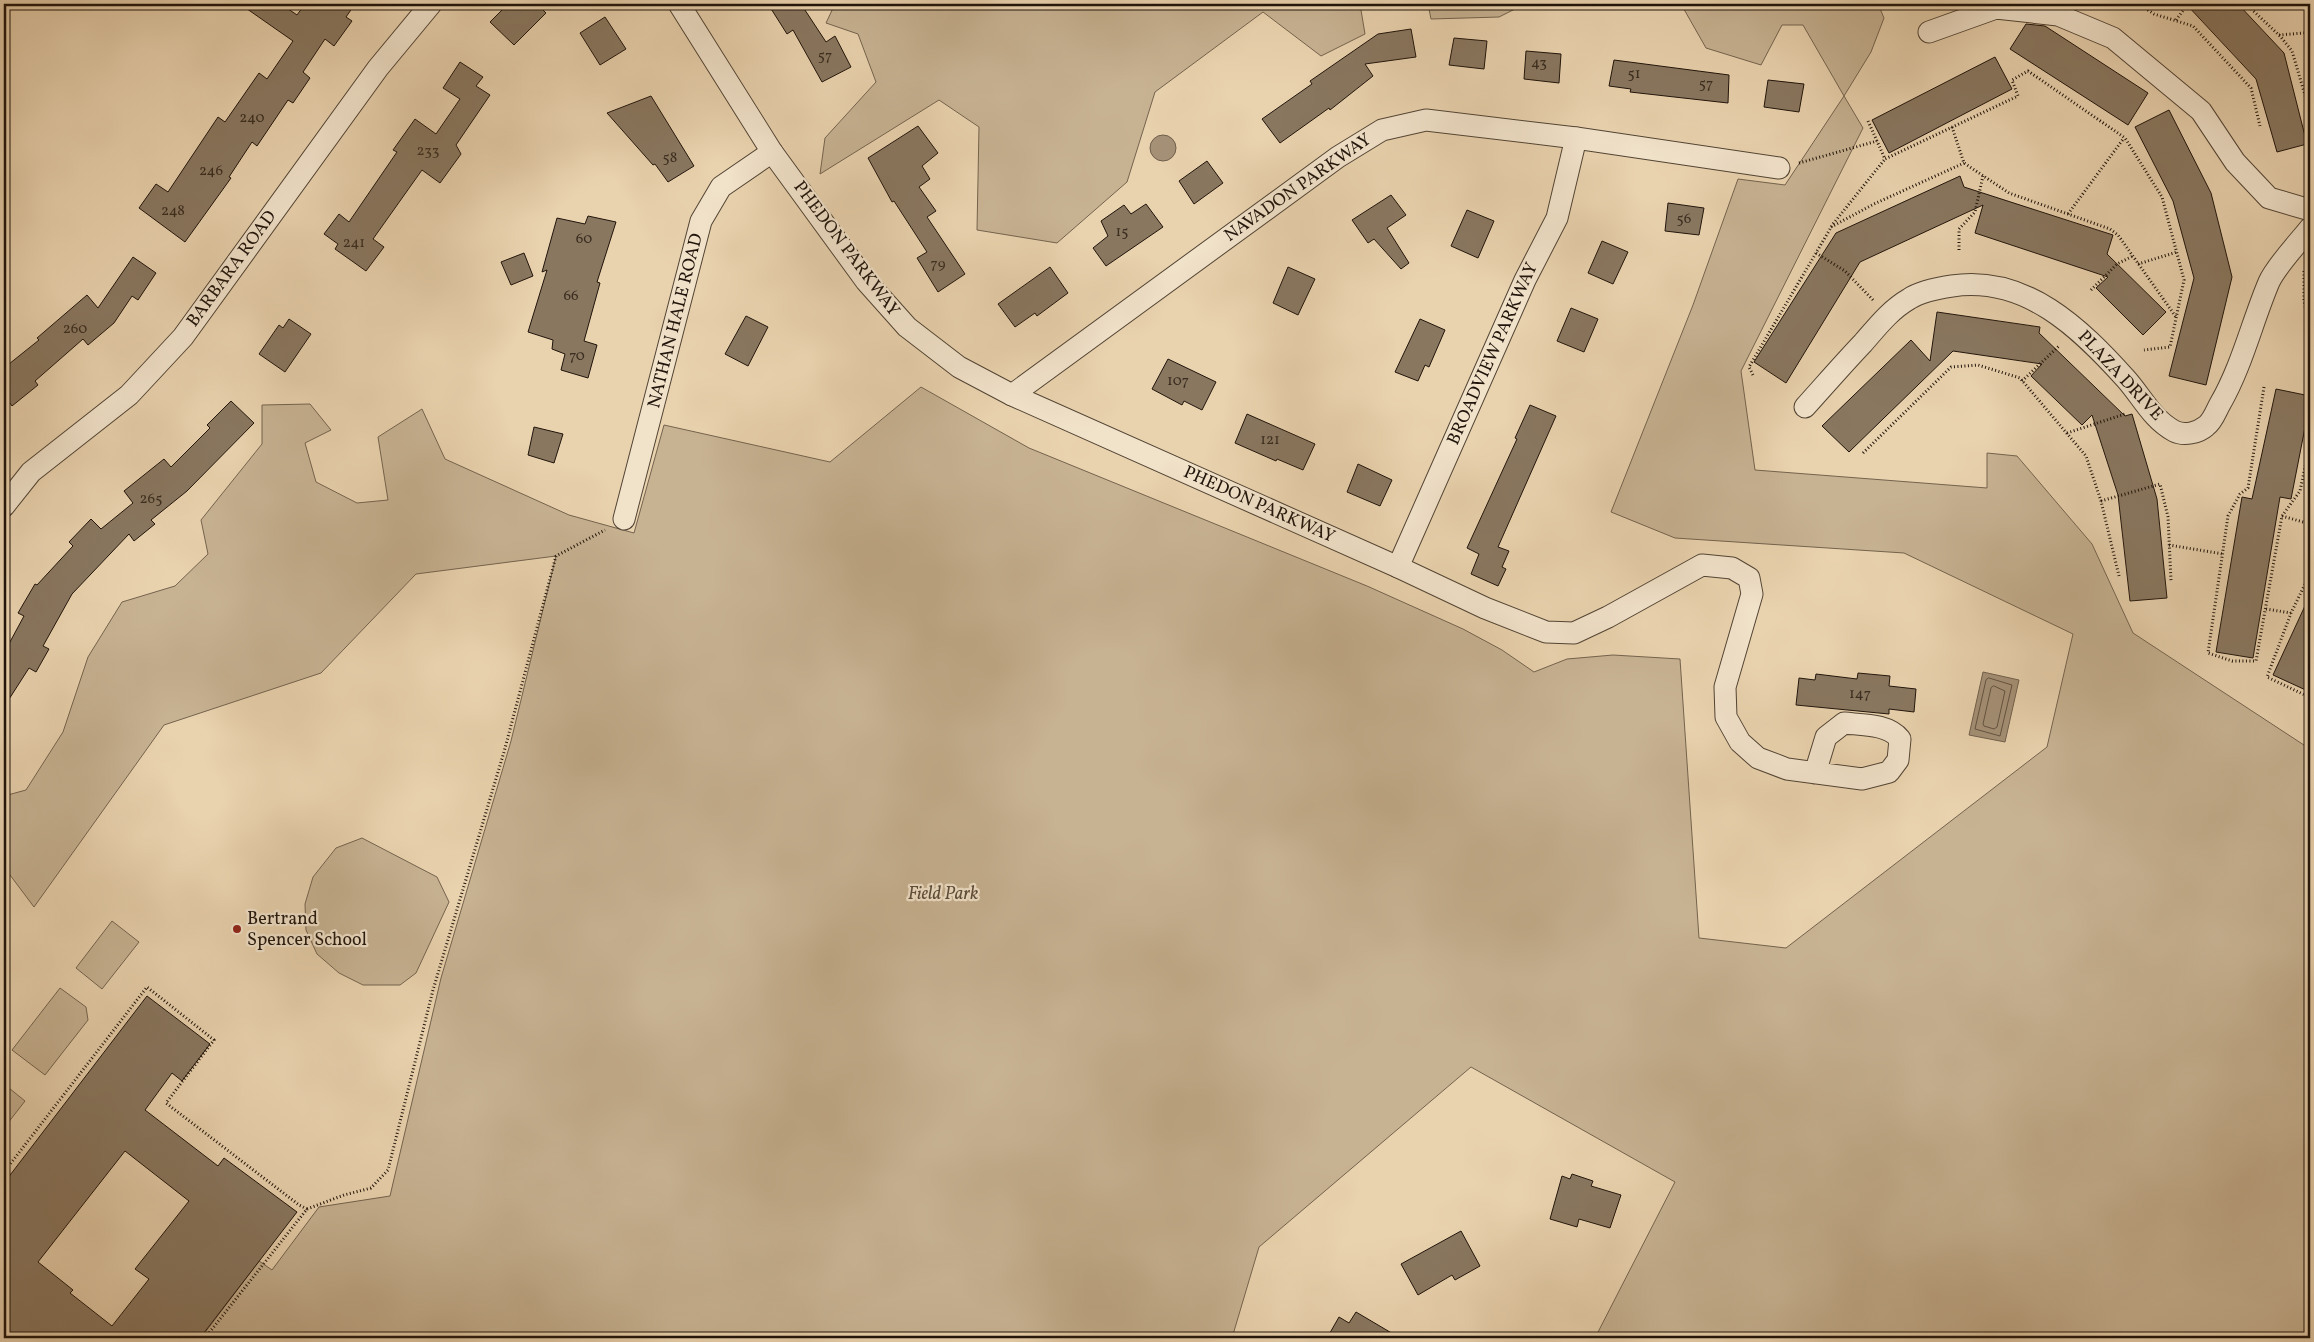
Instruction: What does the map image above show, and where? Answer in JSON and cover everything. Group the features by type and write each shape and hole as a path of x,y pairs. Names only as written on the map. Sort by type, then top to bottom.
{"street":[{"name":"BARBARA ROAD","path":"4,506 31,472 129,395 183,336 378,68 431,4"},
{"name":"PHEDON PARKWAY","path":"679,4 772,152 866,281 907,327 959,367 1012,395 1398,567 1485,608 1546,632 1574,633 1608,617 1702,565 1732,568 1749,578 1752,594 1725,687 1726,717 1740,742 1758,758 1786,769 1815,773"},
{"path":"1929,32 1996,8 2058,15 2113,38 2201,111 2235,162 2269,198 2310,210"},
{"name":"NAVADON PARKWAY","path":"1012,395 1338,157 1382,130 1426,120 1576,138 1779,168"},
{"name":"BROADVIEW PARKWAY","path":"1398,567 1525,280 1557,218 1576,138"},
{"name":"NATHAN HALE ROAD","path":"624,519 701,221 721,187 772,152"},
{"name":"PLAZA DRIVE","path":"1804,407 1888,315 1909,298 1937,288 1967,284 1993,286 2018,292 2053,310 2086,336 2128,381 2147,407 2164,424 2176,432 2187,434 2206,426 2221,403 2236,373 2270,280 2310,228"}],"path":[{"path":"2139,4 2154,14 2193,26 2251,88 2260,126"},
{"path":"2176,20 2188,4"},
{"path":"2246,4 2279,35 2292,51 2310,112"},
{"path":"2279,35 2304,33"},
{"path":"1753,375 1749,367 1831,228 1885,159 2018,96 2012,80 2028,72 2124,138 2162,197 2184,280 2170,347 2144,350"},
{"path":"1868,121 1885,159"},
{"path":"1952,127 1964,163 2009,193 2110,228 2118,235 2176,318"},
{"path":"2068,214 2124,138"},
{"path":"1779,168 1877,141"},
{"path":"1831,228 1874,204 1964,163"},
{"path":"1959,250 1959,229 1975,212 1983,176"},
{"path":"2138,264 2177,252"},
{"path":"1816,253 1845,270 1888,315"},
{"path":"2091,290 2118,264 2133,256"},
{"path":"2304,266 2304,301 2310,327"},
{"path":"2022,381 2076,328"},
{"path":"1863,453 1951,367 1978,366 2020,378 2086,456 2101,500 2119,576"},
{"path":"2264,387 2248,488 2240,494 2228,516 2208,654 2232,660 2256,661 2282,516 2300,491 2310,443"},
{"path":"2066,433 2147,407"},
{"path":"2101,500 2160,484 2168,517 2171,581"},
{"path":"2282,516 2310,524"},
{"path":"205,1338 307,1209 344,1195 371,1188 388,1170 433,990 504,752 556,556 624,519"},
{"path":"2169,545 2223,554"},
{"path":"2306,696 2267,677 2291,613 2310,574"},
{"path":"2266,609 2291,613"},
{"path":"4,1172 147,987 214,1040 166,1103 299,1205 307,1209"}],"green space":[{"path":"835,4 1360,4 1365,34 1321,56 1263,12 1155,92 1127,182 1057,243 977,230 979,127 939,100 820,174 825,138 876,82 858,34 826,23"},
{"path":"1428,4 1525,4 1499,17 1431,19"},
{"path":"1681,4 1878,4 1884,18 1871,52 1844,96 1803,25 1782,25 1761,65 1706,48"},
{"name":"Field Park","path":"1844,96 1863,128 1741,371 1755,470 1987,488 1987,453 2017,456 2092,544 2133,633 2310,749 2310,1338 1598,1338 1596,1336 1675,1182 1471,1067 1259,1247 1232,1338 201,1338 259,1261 272,1270 319,1207 390,1196 441,978 511,741 556,556 416,574 321,673 164,725 34,907 4,867 4,796 26,790 63,732 88,657 122,602 175,586 208,554 201,520 262,444 262,405 310,404 331,430 305,443 316,482 357,503 388,500 378,437 422,409 445,459 569,515 634,533 664,425 830,462 921,387 1029,448 1367,586 1463,629 1502,650 1534,672 1567,659 1613,655 1680,659 1699,938 1786,948 2047,747 2073,634 1904,553 1675,538 1611,512 1693,305 1738,179 1785,185"},
{"path":"362,838 437,877 449,902 416,973 400,985 363,985 339,973 317,954 306,930 305,904 313,877 336,848"},
{"path":"112,921 139,942 102,989 76,968"},
{"path":"60,988 86,1007 88,1020 45,1075 12,1050"},
{"path":"4,1084 25,1101 4,1128"}],"water":[{"path":"1163,135 1172,139 1176,148 1172,157 1163,161 1154,157 1150,148 1154,139"},
{"path":"1983,672 2019,680 2005,742 1969,735"}],"building":[{"path":"240,4 281,4 297,15 305,4 355,4 346,17 352,21 334,46 325,39 303,72 310,78 293,103 288,100 257,146 252,142 229,177 231,178 185,242 139,208 156,184 168,192 218,117 225,122 259,73 267,79 293,41"},
{"path":"508,4 537,4 546,13 514,45 490,22"},
{"path":"768,4 801,4 826,42 835,36 851,67 822,82 793,30 787,34"},
{"path":"2186,4 2238,4 2284,53 2307,144 2277,152 2256,79"},
{"path":"605,17 626,49 600,65 580,33"},
{"path":"2026,24 2045,26 2148,93 2128,125 2010,49"},
{"path":"1411,29 1416,57 1365,64 1373,76 1330,110 1329,108 1280,143 1262,119 1312,84 1310,81 1378,34"},
{"path":"1454,38 1487,41 1484,69 1449,65"},
{"path":"1526,51 1561,54 1559,83 1524,79"},
{"path":"1995,57 2012,89 1889,153 1872,120"},
{"path":"1614,60 1729,75 1728,103 1630,92 1631,89 1609,86"},
{"path":"460,62 483,77 476,86 490,95 456,145 461,154 440,183 422,170 373,239 384,247 366,271 335,249 338,244 324,234 339,214 349,222 397,152 393,150 415,119 436,134 460,99 443,88"},
{"path":"1768,80 1804,84 1799,112 1764,107"},
{"path":"651,96 694,166 668,182 655,164 653,165 607,113"},
{"path":"2169,110 2211,193 2232,277 2206,385 2169,376 2194,278 2173,201 2135,127"},
{"path":"918,126 938,153 922,166 930,179 919,187 936,211 927,217 965,274 938,292 917,258 927,252 894,201 892,202 868,158"},
{"path":"1207,161 1223,183 1194,204 1179,181"},
{"path":"1960,176 1964,187 2113,235 2107,254 2166,312 2143,335 2096,288 2108,277 1975,233 1983,205 1860,262 1786,383 1754,362 1836,233"},
{"path":"1391,195 1406,215 1387,228 1409,263 1401,269 1374,239 1368,243 1352,220"},
{"path":"1668,203 1704,208 1699,235 1665,231"},
{"path":"1146,204 1163,227 1106,266 1093,248 1108,236 1101,221 1124,205 1131,214"},
{"path":"1467,210 1494,221 1478,258 1451,246"},
{"path":"588,216 616,222 597,282 600,283 584,341 597,345 588,378 561,370 565,354 552,349 553,340 528,332 547,270 542,272 557,218 585,224"},
{"path":"1602,241 1628,252 1613,284 1588,273"},
{"path":"524,253 533,276 511,285 501,262"},
{"path":"133,257 156,273 138,300 132,296 114,323 88,345 83,339 35,381 38,385 12,406 4,395 4,368 39,340 37,338 87,295 98,308"},
{"path":"1050,267 1068,293 1037,316 1035,313 1015,327 998,304"},
{"path":"1288,267 1315,279 1298,315 1273,303"},
{"path":"1571,308 1598,319 1584,352 1557,341"},
{"path":"1937,312 2040,327 2039,333 2125,416 2132,414 2157,499 2167,598 2130,601 2118,495 2092,415 2082,425 2031,376 2042,364 1953,351 1849,452 1822,426 1911,340 1930,361"},
{"path":"746,316 768,327 748,366 725,354"},
{"path":"289,319 311,334 285,372 259,354 279,325 283,328"},
{"path":"1420,319 1445,330 1429,367 1425,365 1418,381 1395,372"},
{"path":"1168,359 1216,382 1202,410 1184,401 1182,405 1152,389"},
{"path":"2276,389 2310,396 2310,402 2291,499 2280,497 2253,658 2216,652 2242,497 2252,499"},
{"path":"231,401 254,423 187,491 151,520 155,524 134,541 129,534 72,594 43,646 49,649 36,672 29,668 4,707 4,653 24,616 18,613 35,584 37,585 73,546 69,542 91,519 101,529 133,503 124,491 164,459 171,467 210,428 207,425"},
{"path":"1530,405 1556,416 1498,547 1509,551 1502,567 1506,569 1498,586 1471,574 1479,554 1467,548 1517,439 1515,438"},
{"path":"1247,414 1315,444 1303,470 1277,459 1276,461 1235,443"},
{"path":"534,427 563,434 554,463 528,455"},
{"path":"1358,464 1392,480 1380,506 1347,492"},
{"path":"2310,595 2310,692 2273,675"},
{"path":"1858,673 1890,676 1889,686 1916,689 1914,712 1889,709 1889,714 1796,705 1799,678 1815,680 1816,674 1857,679"},
{"path":"147,996 210,1044 182,1081 172,1073 145,1110 218,1166 224,1158 297,1212 200,1338 4,1338 4,1183","holes":["125,1151 189,1201 135,1269 149,1279 112,1326 70,1293 73,1290 38,1262"]},
{"path":"1572,1174 1593,1181 1591,1186 1621,1195 1610,1228 1579,1219 1577,1227 1550,1219 1562,1176 1570,1179"},
{"path":"1461,1231 1480,1266 1455,1280 1452,1275 1418,1295 1401,1264"},
{"path":"1356,1312 1400,1338 1327,1338 1339,1317 1349,1323"}],"place":[{"name":"Bertrand Spencer School","path":"237,929"}]}
